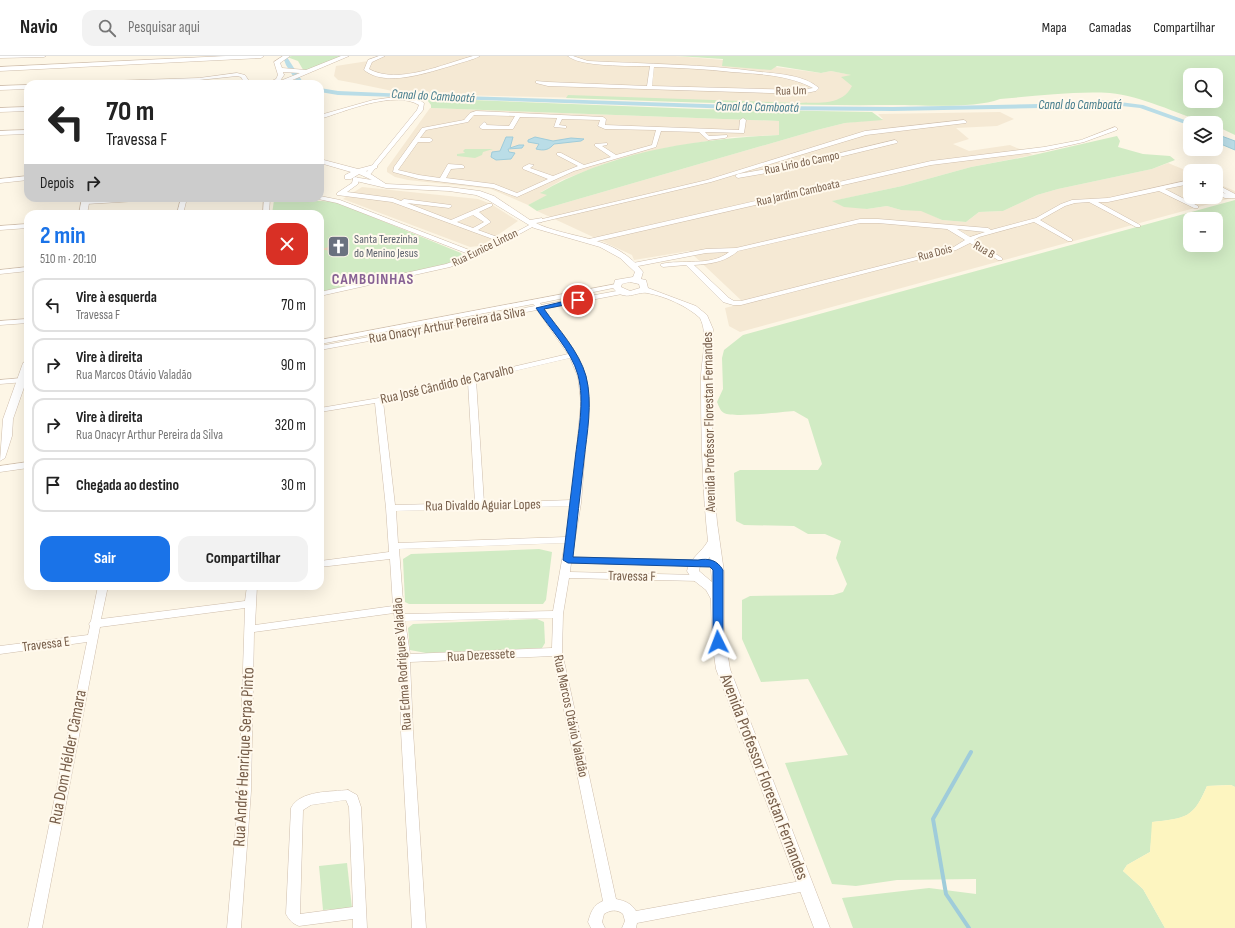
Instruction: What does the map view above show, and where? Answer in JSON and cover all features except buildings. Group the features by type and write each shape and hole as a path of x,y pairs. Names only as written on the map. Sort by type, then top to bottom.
{"street":[{"path":"0,56 44,56"},
{"path":"277,62 287,56"},
{"path":"288,80 346,56"},
{"path":"383,56 370,61 366,70 369,73 378,76 390,77 413,75 478,56"},
{"name":"Rua Um","path":"538,82 548,84 649,88 801,92 814,90 816,88 808,82 774,74 588,62 574,59 570,56"},
{"path":"0,69 253,57 266,58 277,62 283,70 304,72"},
{"path":"649,88 652,66"},
{"path":"275,80 279,78 283,70"},
{"path":"159,80 242,75 245,80"},
{"path":"0,88 24,87"},
{"path":"324,116 380,100 397,98 416,100 420,102 422,107 364,178 354,176 332,165"},
{"path":"0,110 24,109"},
{"path":"659,129 654,146 582,166 552,178 517,195 494,186 442,180 403,174 395,171 396,166 424,129 468,120 472,114 479,113 603,119 602,127 678,129 701,131 744,129"},
{"path":"484,124 482,127 511,128 518,116"},
{"path":"560,117 556,126 564,127"},
{"path":"446,118 451,123"},
{"path":"701,131 710,138 740,134 744,129 743,120"},
{"name":"Rua Lirio do Campo","path":"538,223 709,181 865,133 964,122"},
{"path":"0,129 24,128"},
{"name":"Rua Jardim Camboata","path":"589,241 931,163 1044,149 1082,141 1116,129"},
{"path":"0,133 24,132"},
{"path":"416,140 430,140"},
{"name":"Rua Lirio do Campo","path":"709,181 790,167 895,142"},
{"path":"604,144 597,145 614,156"},
{"path":"409,150 415,153"},
{"path":"566,152 559,154 582,166"},
{"path":"324,162 377,185 401,188 454,189 477,193 491,198 516,214 562,233 608,248 625,258 636,272 645,284 643,290 629,293 619,289 618,282 624,280 636,272 644,268 722,259 736,250"},
{"path":"531,165 525,168 552,178"},
{"path":"354,176 374,166"},
{"path":"442,180 450,166 462,168"},
{"path":"367,175 378,182 401,188"},
{"path":"328,199 355,184 354,176"},
{"path":"0,181 24,178"},
{"name":"Rua Dois","path":"689,264 726,300 741,303 959,247 968,240 996,230 1035,220 1063,205 1074,202 1108,200 1183,184"},
{"path":"522,186 530,189"},
{"path":"1160,189 1196,207"},
{"path":"1223,190 1234,196 1223,195"},
{"path":"341,193 449,206"},
{"path":"324,198 338,201 477,255"},
{"path":"393,200 503,241"},
{"path":"1090,200 1138,226"},
{"path":"1100,206 1108,200"},
{"path":"451,222 490,204"},
{"path":"473,230 488,222 474,212"},
{"path":"1035,220 1070,240"},
{"path":"636,272 706,251 736,250 860,221 996,230"},
{"name":"Rua Eunice Linton","path":"324,293 437,269 477,255 538,223"},
{"path":"0,228 24,226"},
{"name":"Rua B","path":"949,228 1000,259"},
{"path":"624,280 626,266 625,258"},
{"path":"0,272 24,269"},
{"name":"Rua Onacyr Arthur Pereira da Silva","path":"324,347 619,289"},
{"name":"Avenida Professor Florestan Fernandes","path":"643,290 670,299 697,311 707,322 707,437 713,542 717,571 719,654 723,669 822,928"},
{"name":"Rua Onacyr Arthur Pereira da Silva","path":"324,341 537,305"},
{"name":"Rua Marcos Otávio Valadão","path":"537,305 573,356 582,375 585,402 576,503 566,575 558,614 557,652 610,903"},
{"path":"0,323 24,320"},
{"name":"Rua José Cândido de Carvalho","path":"324,409 378,400 573,356"},
{"path":"1,454 8,436 8,420 24,374"},
{"path":"472,379 480,506"},
{"path":"0,382 22,380"},
{"name":"Rua Edma Rodrigues Valadão","path":"378,400 391,508 399,614 405,658 407,731 419,928"},
{"path":"0,468 24,465"},
{"name":"Rua Divaldo Aguiar Lopes","path":"391,508 576,503"},
{"path":"324,563 394,550 570,540"},
{"path":"713,542 707,553 698,563 694,565 693,571 710,587 717,599"},
{"name":"Travessa F","path":"568,560 698,563"},
{"path":"698,563 710,563 717,571 707,579 699,578"},
{"name":"Travessa F","path":"566,575 699,578"},
{"name":"Rua Dom Hélder Câmara","path":"35,928 101,590"},
{"name":"Rua André Henrique Serpa Pinto","path":"234,928 245,791 252,590"},
{"path":"94,624 250,604"},
{"path":"250,630 399,614 558,614"},
{"name":"Travessa E","path":"0,650 92,638"},
{"name":"Rua Dezessete","path":"405,658 557,652"},
{"path":"360,912 299,920 295,918 293,914 297,808 302,803 348,795 353,798 355,806 360,912 360,928"},
{"path":"595,928 595,916 598,911 610,903 624,907 630,923 806,886"}],"shaded area":[{"path":"380,56 675,56 723,60 821,73 831,71 852,75 855,86 849,96 835,103 800,103 407,94 338,80 334,76 336,66 368,61"},
{"path":"430,108 779,121 779,135 732,137 665,148 612,161 562,180 541,192 548,195 528,205 491,189 408,180 395,177 387,172 387,168"},
{"path":"1000,112 1014,119 997,126 956,128 969,139 953,144 969,151 1010,145 1033,155 971,167 902,186 833,201 867,209 887,206 901,210 921,210 942,220 966,222 979,212 1003,211 1037,195 1058,189 1152,169 1168,163 1183,169 1183,204 1209,204 740,332 729,326 725,308 744,303 689,251 634,260 632,255 537,211 817,130 845,123 883,119 878,114"},
{"path":"1223,186 1235,191 1235,197 1223,200"},
{"path":"362,187 478,199 491,204 518,221 489,241 479,246 470,247 343,199"}],"green space":[{"path":"346,56 305,73 298,61 287,57"},
{"path":"677,56 1235,56 1235,135 1223,129 1223,116 1187,116 1146,101 1110,93 1055,94 948,106 771,104 566,98 568,95 800,103 829,102 842,97 852,86 841,77 851,75 831,71 821,73 777,66 771,70 722,66 723,59"},
{"path":"421,98 698,109 872,112 883,120 845,123 817,130 537,211 528,205 547,195 540,193 596,167 626,157 686,144 779,135 779,121 431,108 428,101"},
{"path":"1117,136 1120,141 1118,147 1143,154 1170,156 1175,160 1152,169 1058,189 1037,195 1003,211 979,212 966,222 942,220 921,211 901,210 887,206 867,209 844,207 832,201 902,186 971,167 1025,157"},
{"path":"465,149 493,149 483,152 482,155 475,158 457,156 457,154 465,153 463,151"},
{"path":"1235,200 1235,787 1231,785 1207,786 1197,805 1187,815 1181,818 1153,822 1150,852 1127,865 1123,871 1143,889 1165,928 853,928 842,898 929,888 976,894 976,879 897,880 856,886 832,884 785,763 848,755 808,679 761,682 742,639 742,600 750,596 833,595 843,592 847,584 836,558 841,541 825,534 808,534 794,526 744,525 736,521 734,473 740,470 818,470 822,464 808,419 794,411 737,415 724,413 721,410 717,402 723,389 722,358 724,350 743,335 1183,214 1183,252 1223,252 1223,212 1191,212"},
{"path":"274,202 336,202 461,253 463,257 461,260 365,286 324,293 324,210 273,210"},
{"path":"539,549 552,552 546,600 543,604 409,604 405,602 403,559 411,554"},
{"path":"537,619 544,622 545,643 542,648 426,653 410,650 408,628 413,624"},
{"path":"347,863 352,908 323,910 319,866"}],"sand":[{"path":"1231,785 1235,787 1235,928 1165,928 1143,889 1123,871 1127,865 1150,852 1152,822 1180,818 1187,815 1197,805 1207,786"}],"water":[{"path":"506,137 513,137 510,148 524,145 522,148 508,149 509,152 515,153 511,159 496,160 491,157 492,152 500,151"},
{"path":"535,137 553,141 571,138 584,139 581,141 554,144 546,150 541,150 536,149 539,144 528,142 528,140"},
{"path":"1223,137 1235,141 1235,150 1223,145"}],"waterway":[{"name":"Canal do Camboatá","path":"285,58 298,80"},
{"name":"Canal do Camboatá","path":"324,91 338,93 430,97 766,108 893,109 1040,106 1104,102 1141,106 1183,121"},
{"path":"969,928 946,894 933,819 971,752"}],"place":[{"name":"Santa Terezinha do Menino Jesus","path":"338,246"}],"district":[{"name":"CAMBOINHAS","path":"373,279"}],"route":[{"path":"578,300 539,308 573,356 582,375 584,387 585,402 582,440 576,503 568,560 706,562 714,564 718,570 718,642"}]}
